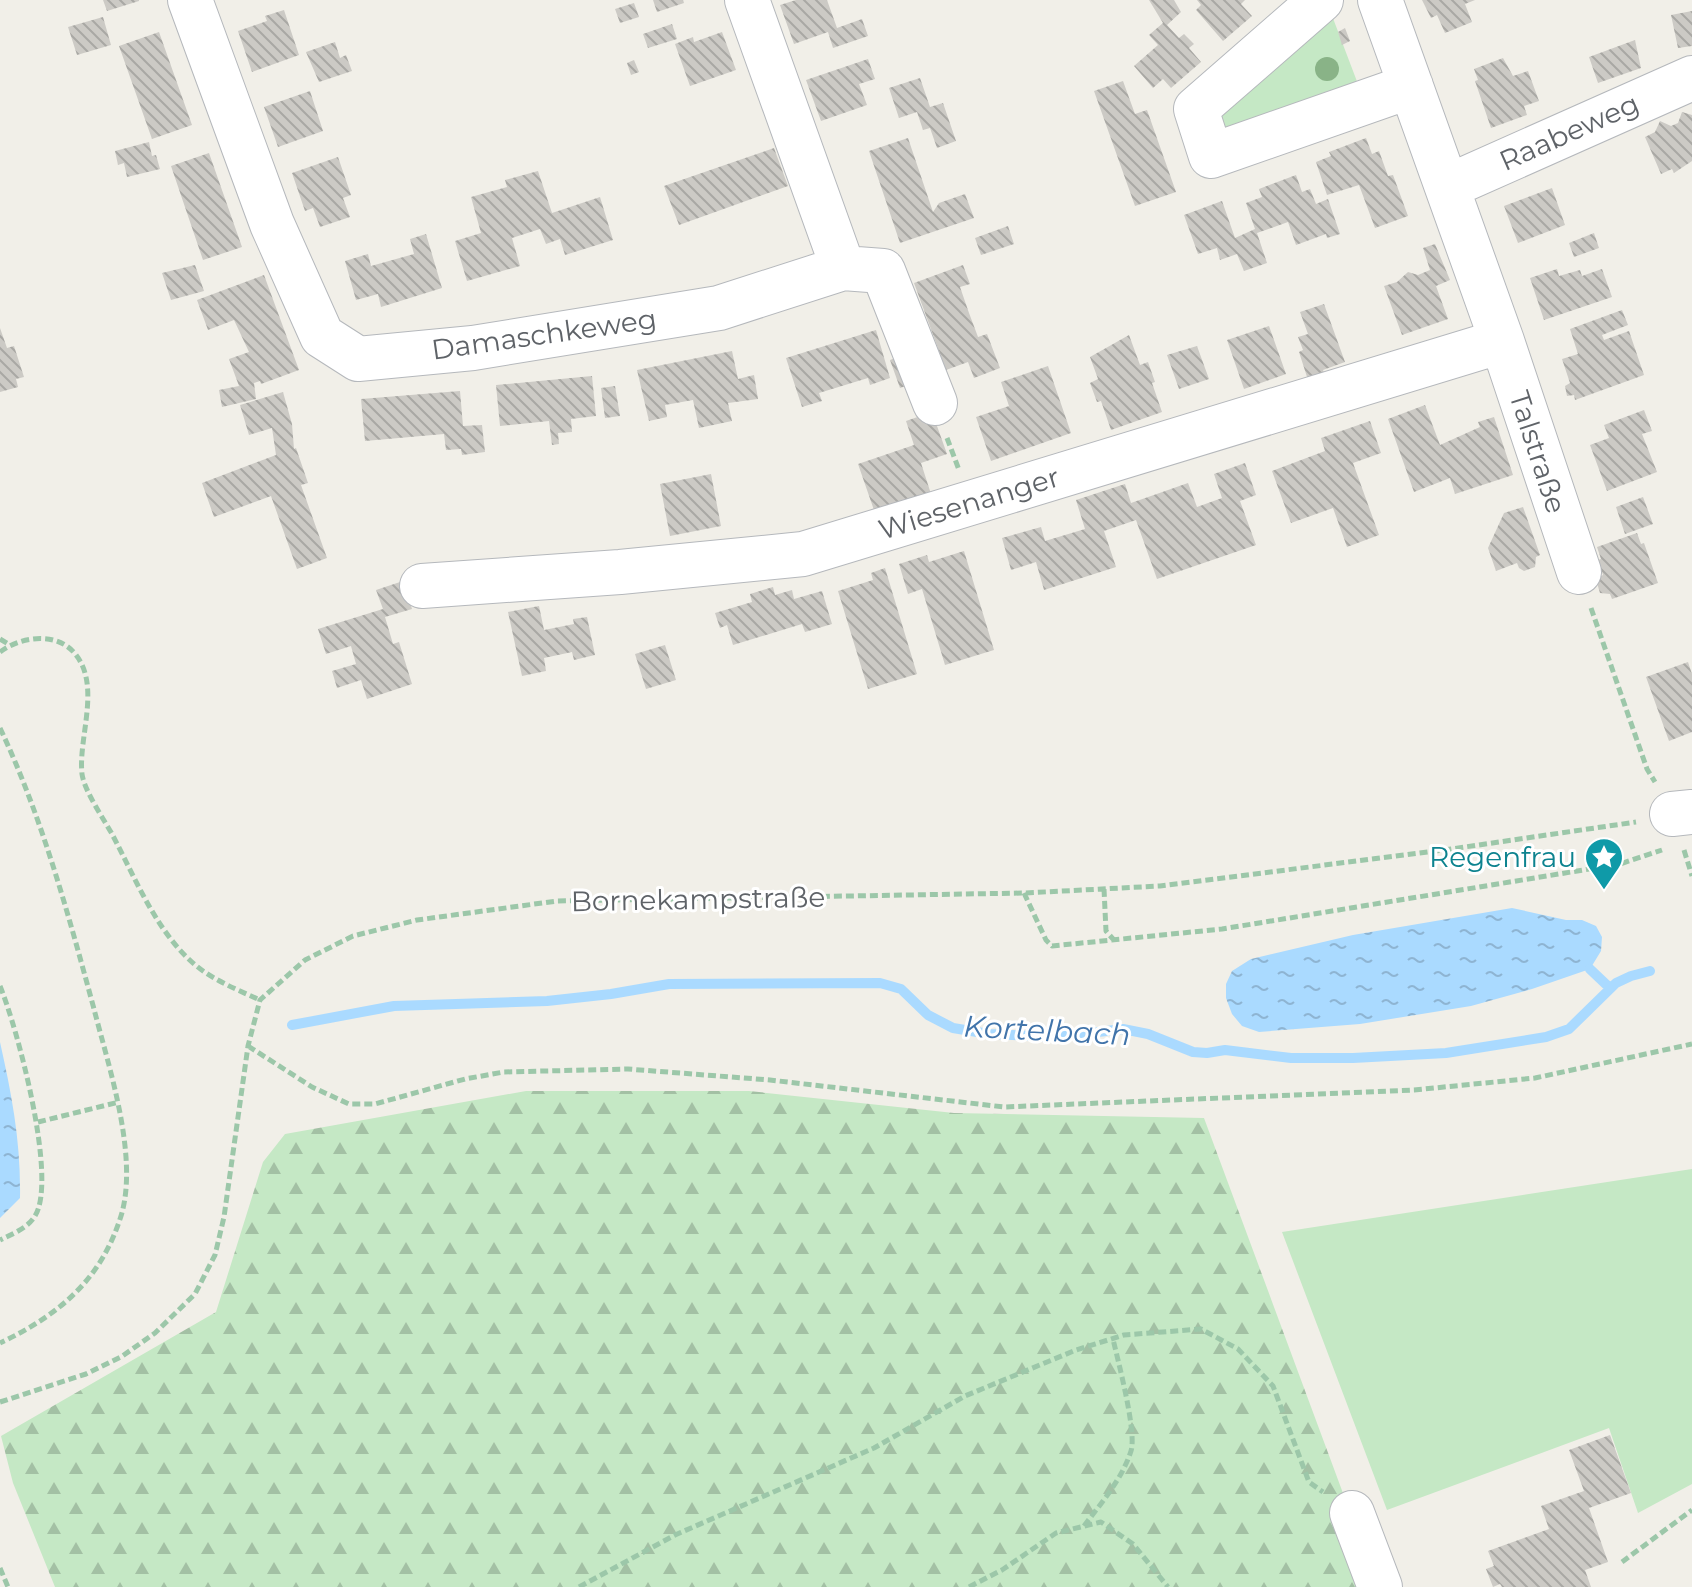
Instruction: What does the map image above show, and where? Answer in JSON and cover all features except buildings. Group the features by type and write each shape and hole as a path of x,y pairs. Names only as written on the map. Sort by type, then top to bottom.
{"street":[{"name":"Damaschkeweg","path":"190,0 272,224 322,336 358,359 473,348 719,308 843,268"},
{"path":"747,0 843,268 883,271 935,403"},
{"path":"1321,0 1196,109 1211,156 1411,86"},
{"name":"Talstraße","path":"1380,0 1502,341 1579,572"},
{"name":"Raabeweg","path":"1447,187 1692,78"},
{"name":"Wiesenanger","path":"422,586 620,572 803,554 1502,341"},
{"path":"1352,1513 1380,1587"}],"path":[{"path":"935,403 971,503"},
{"path":"1024,893 1046,940 1052,946 1222,929 1620,864 1682,821 1647,769 1579,572"},
{"path":"0,652 10,645 40,637 59,643 76,654 88,692 82,777 147,901 177,946 203,971 260,1000 248,1046 224,1217 215,1255 195,1294 155,1333 121,1357 86,1374 0,1402"},
{"path":"0,639 10,645"},
{"path":"0,728 40,826 81,959 119,1102 126,1168 122,1213 108,1250 88,1283 50,1316 0,1343"},
{"name":"Bornekampstraße","path":"260,1000 305,960 353,936 417,920 557,901 1024,893 1160,886 1682,821"},
{"path":"1104,889 1106,931 1113,940"},
{"path":"0,986 38,1122 41,1202 35,1217 21,1230 0,1240"},
{"path":"248,1046 312,1087 349,1104 375,1104 465,1079 504,1072 628,1069 755,1079 1004,1107 1414,1090 1535,1078 1692,1044"},
{"path":"38,1122 119,1102"},
{"path":"579,1587 675,1535 874,1448 965,1396 1076,1350 1124,1335 1201,1329 1238,1349 1273,1386 1309,1482 1352,1513"},
{"path":"1084,1526 1114,1486 1132,1448 1126,1395 1113,1339"},
{"path":"1622,1562 1692,1510"},
{"path":"969,1587 1002,1570 1056,1533 1101,1522 1133,1544 1168,1587"},
{"path":"0,1568 8,1587"}],"green space":[{"path":"1331,13 1361,92 1237,138 1220,128 1221,104"},
{"path":"526,1091 749,1091 954,1113 1204,1118 1347,1504 1362,1587 55,1587 13,1483 1,1436 216,1312 263,1162 285,1134"},
{"path":"1692,1169 1692,1484 1638,1513 1609,1428 1387,1510 1282,1232"}],"water":[{"path":"1512,908 1566,920 1582,920 1596,926 1602,937 1601,951 1590,969 1471,1006 1360,1024 1259,1032 1242,1026 1232,1014 1226,998 1226,984 1232,971 1251,959 1353,935"},
{"path":"0,1042 15,1119 20,1198 0,1218"}],"waterway":[{"path":"1590,969 1610,988"},
{"name":"Kortelbach","path":"292,1025 394,1006 547,1001 669,984 880,983 901,989 928,1015 953,1028 989,1034 1056,1037 1123,1029 1148,1034 1193,1052 1225,1050 1291,1058 1353,1058 1446,1053 1546,1037 1569,1029 1616,983 1650,971"}],"place":[{"name":"Regenfrau","path":"1604,891"}]}
